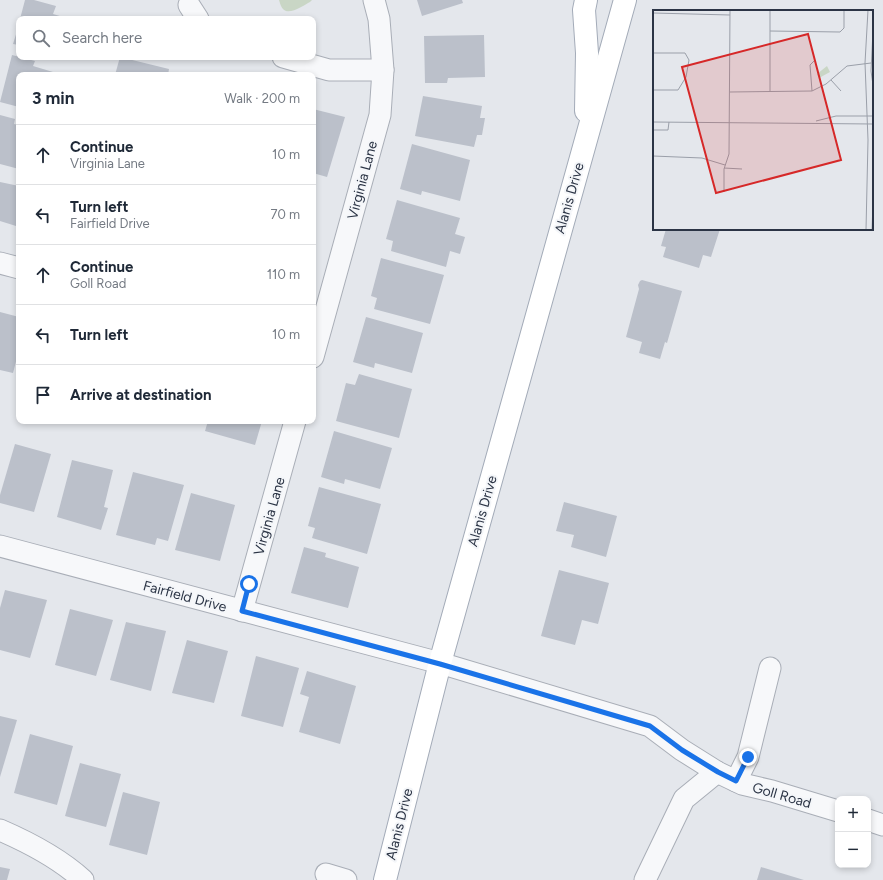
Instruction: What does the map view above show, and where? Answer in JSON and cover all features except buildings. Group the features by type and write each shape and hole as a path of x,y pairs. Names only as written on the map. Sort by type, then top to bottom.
{"main road":[{"name":"Alanis Drive","path":"585,143 586,53 584,10 586,0"},
{"name":"Alanis Drive","path":"385,880 440,664 625,0"}],"street":[{"name":"Virginia Lane","path":"316,344 380,115 383,70 379,19 374,0"},
{"path":"294,60 329,70 383,70"},
{"path":"0,262 16,267"},
{"name":"Virginia Lane","path":"242,611 294,424"},
{"name":"Fairfield Drive","path":"0,546 440,664"},
{"name":"Goll Road","path":"440,664 650,726 682,750 718,772 742,784 772,791 835,810"},
{"path":"736,781 748,757 770,668"},
{"path":"645,880 684,799 718,772"},
{"path":"871,821 883,825"},
{"path":"0,830 44,851 71,869 83,880"},
{"path":"326,874 346,880"}],"green space":[{"path":"279,0 312,0 293,11 286,11 281,6"}],"route":[{"path":"249,584 242,611 440,664 650,726 682,750 736,781 748,757"}]}
